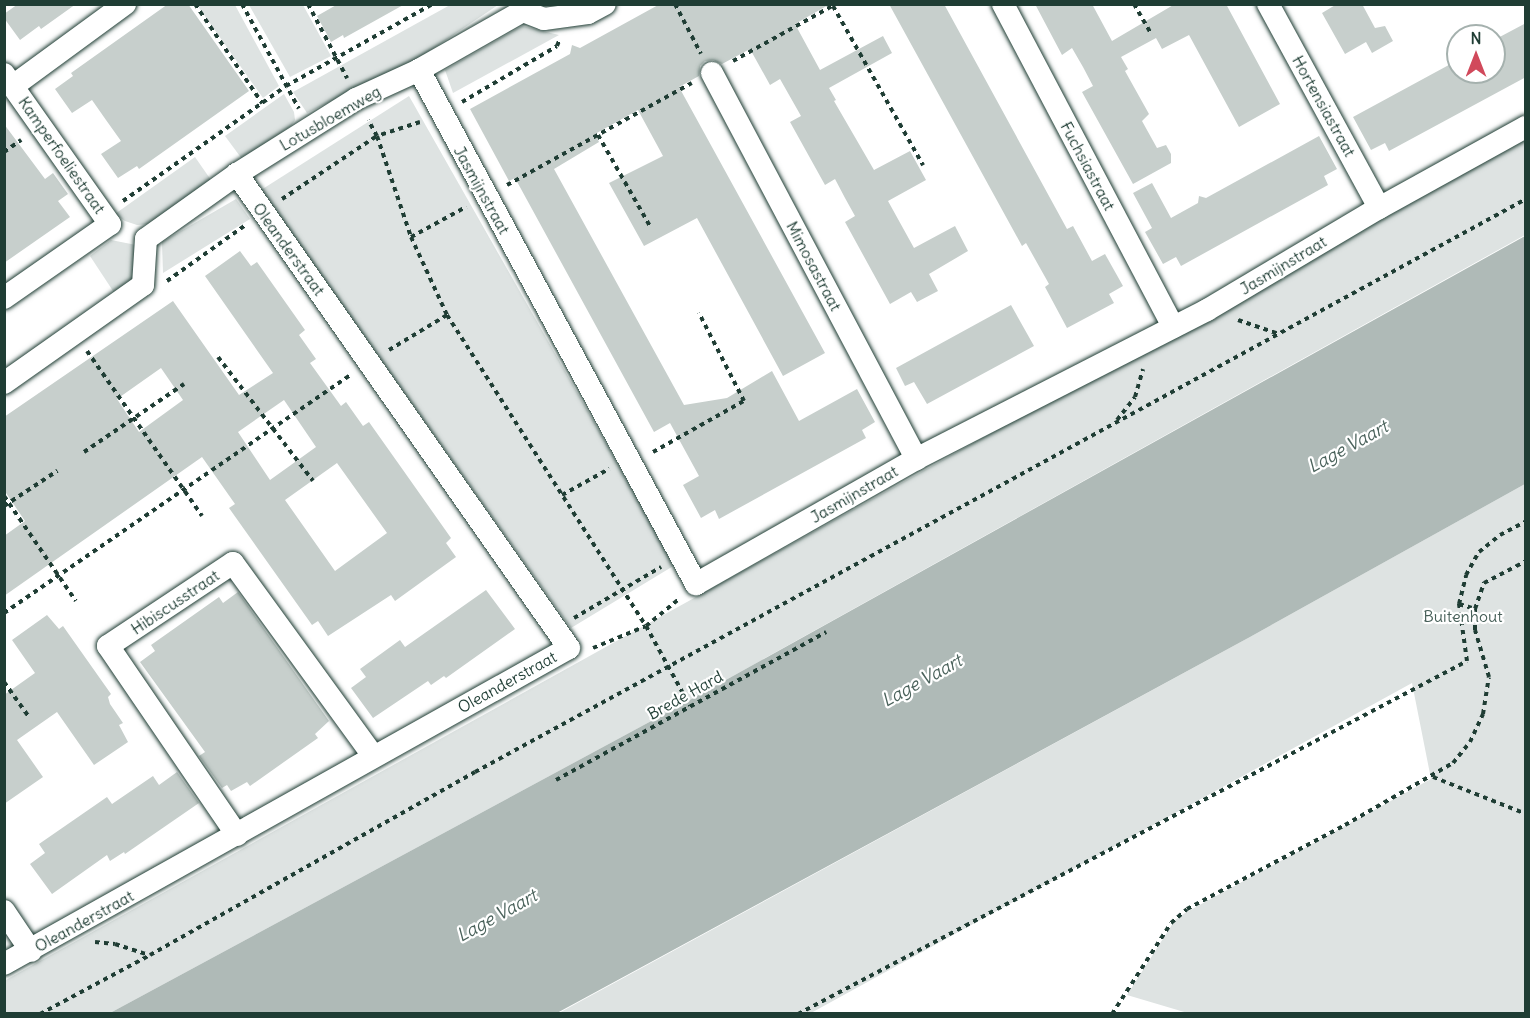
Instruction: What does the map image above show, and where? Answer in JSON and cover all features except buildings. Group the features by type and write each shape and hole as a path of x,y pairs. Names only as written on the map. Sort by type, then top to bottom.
{"street":[{"name":"Kamperfoeliestraat","path":"110,224 9,80 124,4"},
{"name":"Lotusbloemweg","path":"146,239 237,174 356,99 419,70 523,8 544,19 588,13 605,4"},
{"name":"Fuchsiastraat","path":"1003,4 1173,327"},
{"name":"Hortensiastraat","path":"1268,4 1379,208"},
{"name":"Jasmijnstraat","path":"419,70 485,197 696,584 916,459 1207,310 1379,208 1526,127"},
{"name":"Mimosastraat","path":"712,73 916,459"},
{"name":"Oleanderstraat","path":"4,964 31,951 373,756 569,648 237,174"},
{"path":"4,298 110,224 146,239 143,285 4,383"},
{"name":"Hibiscusstraat","path":"237,835 108,646 233,563 373,756"},
{"path":"4,911 31,951"}],"path":[{"path":"195,4 262,103"},
{"path":"242,4 310,128"},
{"path":"308,4 377,136 411,237 447,315 646,626 690,706"},
{"path":"110,224 114,208 286,86 433,4"},
{"path":"675,4 712,73"},
{"path":"1134,4 1150,34"},
{"path":"411,237 835,5 923,165"},
{"path":"143,285 166,282 262,212 377,136 441,115 557,46 572,15"},
{"path":"598,135 651,228"},
{"path":"40,1014 150,955 475,772 1526,199"},
{"path":"1207,310 1280,334"},
{"path":"562,495 744,401 699,313"},
{"path":"4,613 182,488 370,361 447,315"},
{"path":"75,333 202,516"},
{"path":"1114,423 1135,397 1143,371 1148,340"},
{"path":"218,357 313,481"},
{"path":"84,452 184,384"},
{"path":"7,504 57,471"},
{"path":"4,496 7,504 76,601"},
{"path":"798,1014 1467,661 1459,604 1466,575 1479,552 1500,535 1526,521"},
{"path":"556,629 681,556"},
{"path":"1112,1014 1171,922 1187,909 1433,777 1453,763 1470,742 1483,714 1489,677 1475,630 1475,609 1484,583 1526,561"},
{"path":"569,648 587,651 646,626 672,608 696,584"},
{"path":"1459,604 1475,609"},
{"name":"Brede Hard","path":"556,780 826,632"},
{"path":"4,682 29,717"},
{"path":"1433,777 1526,814"},
{"path":"57,936 115,944 150,955"}],"green space":[{"path":"197,5 235,5 279,86 263,98"},
{"path":"249,5 303,5 331,56 290,77"},
{"path":"450,5 498,5 419,58 307,113 293,92"},
{"path":"522,26 559,35 453,93 445,70"},
{"path":"284,94 294,112 295,120 291,126 242,159 225,136"},
{"path":"409,96 675,565 571,628 261,190"},
{"path":"1525,137 1525,235 679,706 110,1013 5,1013 4,981"},
{"path":"195,157 211,180 150,224 137,225 115,214"},
{"path":"236,199 250,219 163,273 162,242"},
{"path":"111,240 136,245 135,279 115,294 90,256"},
{"name":"Buitenhout","path":"1525,484 1525,1013 1191,1014 1127,995 1175,920 1431,779 1412,683 811,1013 557,1014 1250,637"}],"water":[{"name":"Lage Vaart","path":"1525,236 1525,484 1250,637 557,1013 110,1013 679,706"}]}
